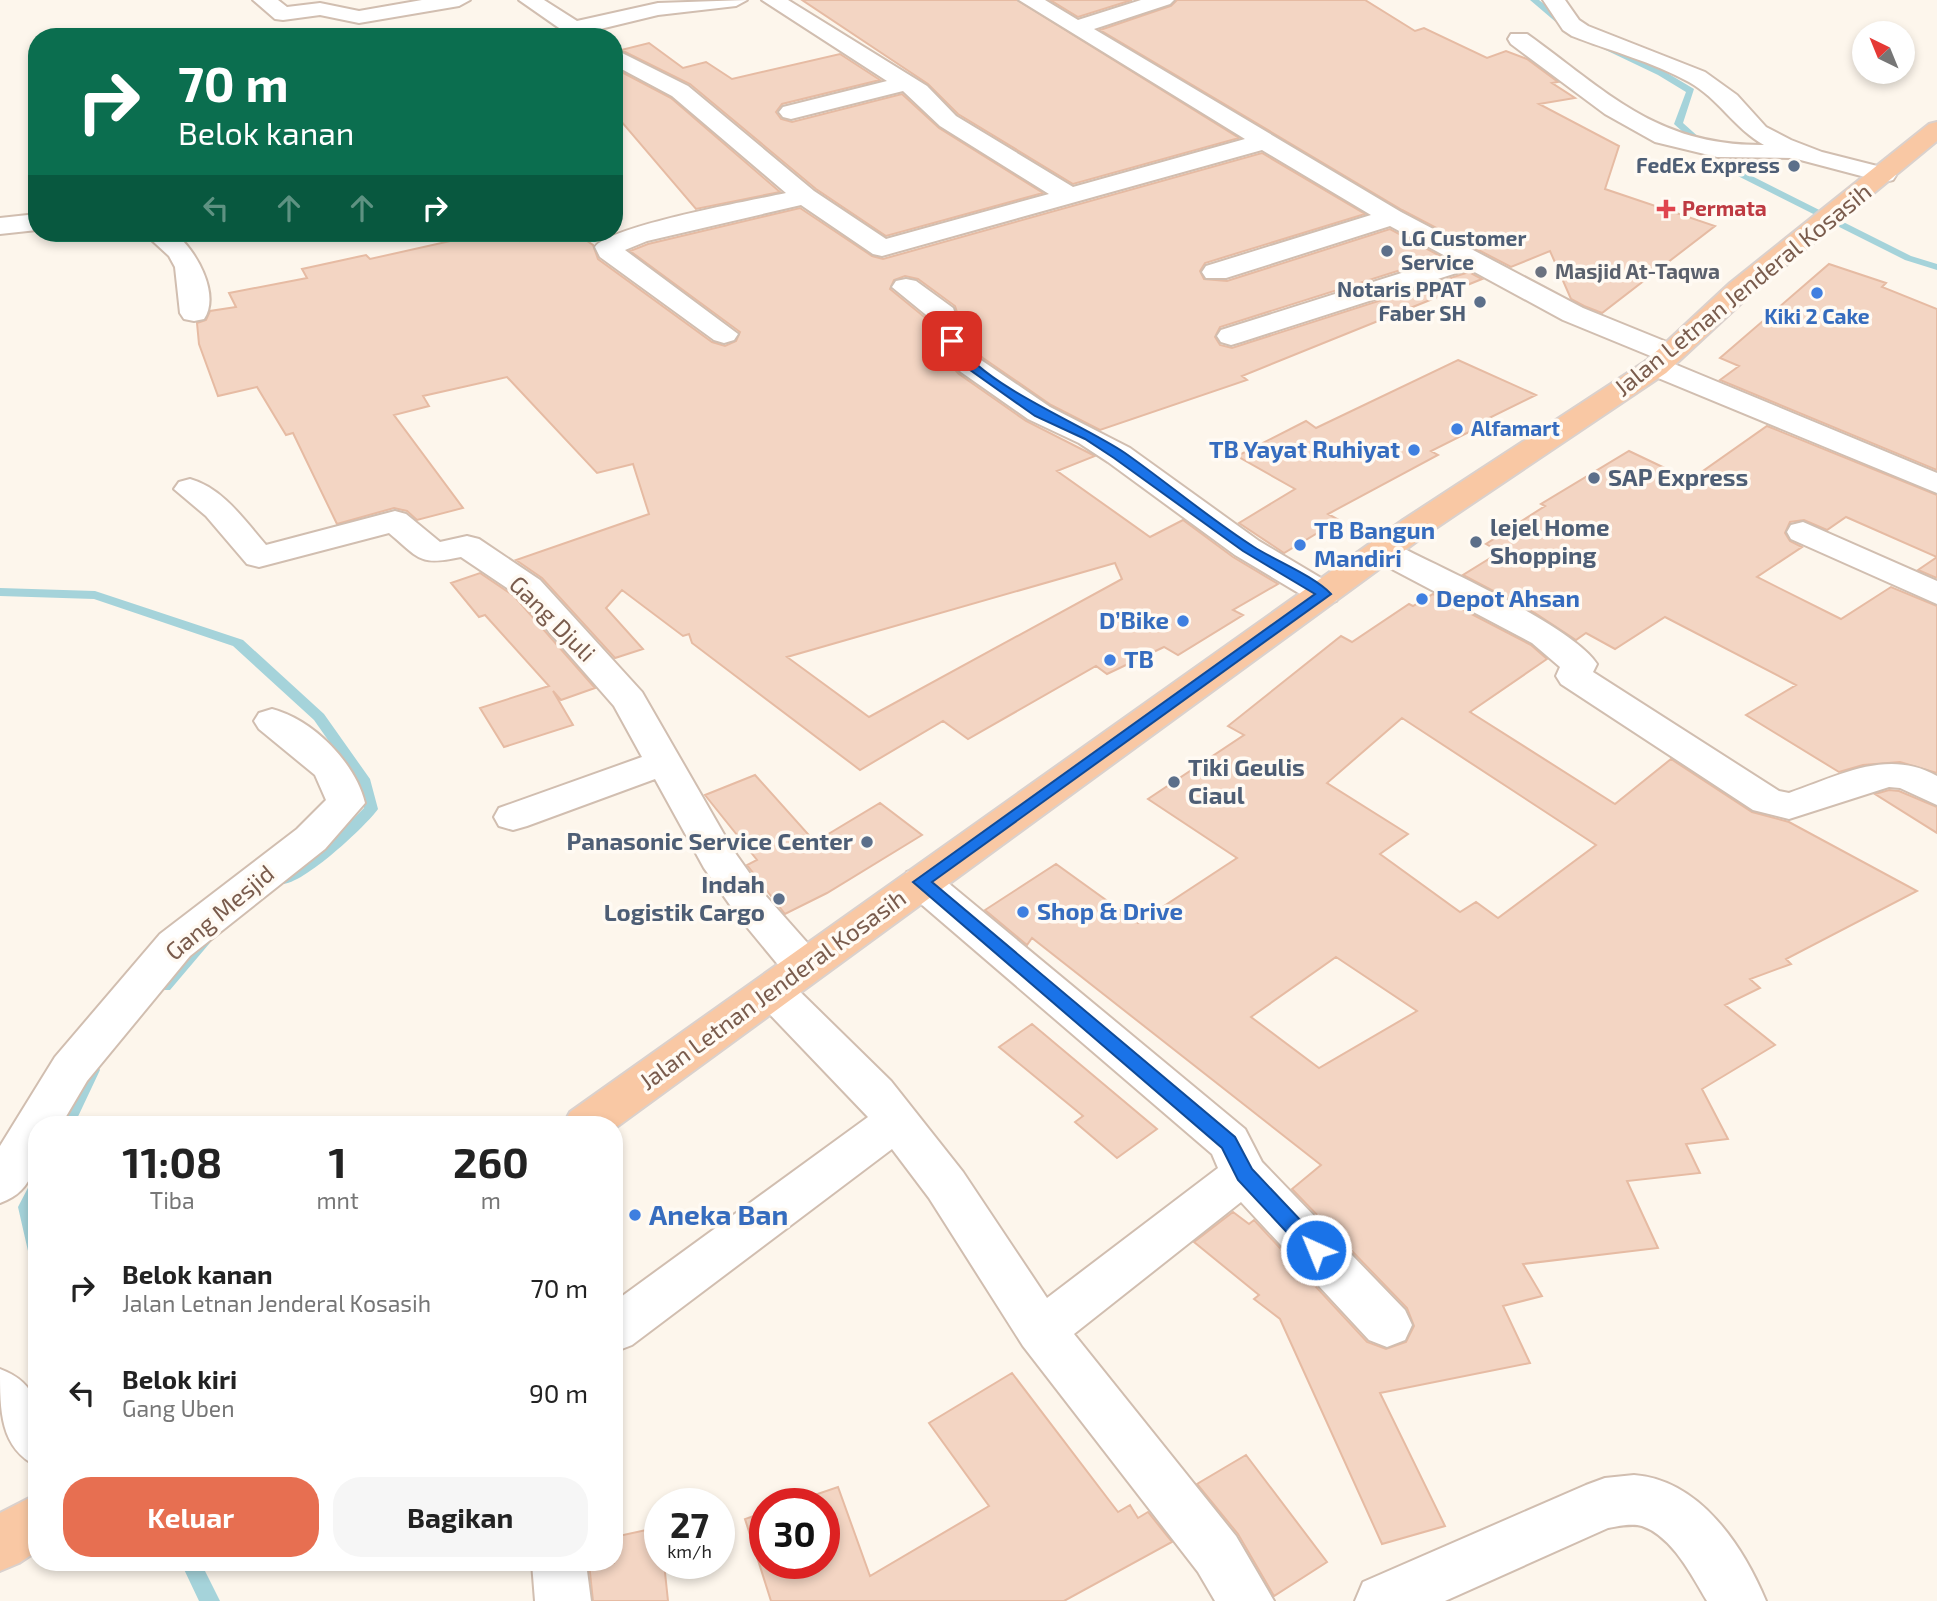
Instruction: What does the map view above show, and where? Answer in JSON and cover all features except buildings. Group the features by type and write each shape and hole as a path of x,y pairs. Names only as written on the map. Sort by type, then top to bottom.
{"highway":[{"name":"Jalan Letnan Jenderal Kosasih","path":"598,1116 1383,551 1662,360 1740,289 1884,175 1937,129"},
{"path":"0,1545 28,1525"}],"street":[{"path":"264,0 289,23 320,9 359,17 459,0"},
{"path":"530,0 573,28"},
{"path":"597,28 658,9 736,0"},
{"path":"773,0 907,83 929,100 948,121 1072,197"},
{"path":"1030,0 1392,217 1573,314 1662,360 1937,484"},
{"path":"1078,27 1163,0"},
{"path":"1554,0 1572,25 1580,31 1697,77 1729,100 1758,132 1794,151 1884,175"},
{"path":"1519,39 1639,125 1665,138 1732,152 1794,151"},
{"path":"623,61 680,91 805,196 882,248 1266,141"},
{"path":"791,112 907,83"},
{"path":"623,241 638,235 805,196"},
{"path":"1216,272 1392,217"},
{"path":"0,226 28,223"},
{"path":"171,242 191,267 194,313"},
{"path":"620,242 608,247 609,251 724,334"},
{"path":"1231,336 1473,259"},
{"path":"906,287 943,314 949,325 953,349 971,366 1039,413 1090,436 1247,548 1324,594"},
{"name":"Gang Djuli","path":"190,489 217,509 259,557 395,521 432,553 467,546 528,587 629,700 662,763 718,858 751,905 788,979 946,1185 1041,1331 1217,1554 1246,1601"},
{"path":"1803,532 1937,594"},
{"path":"1383,551 1544,636 1579,663 1574,676 1768,801 1789,806 1886,774 1908,776 1937,792"},
{"name":"Gang Mesjid","path":"44,1116 71,1069 175,945 311,839 346,803 343,784 324,761 272,721"},
{"path":"513,817 662,763"},
{"path":"921,882 1229,1142 1245,1175 1387,1325"},
{"path":"623,1323 896,1121"},
{"name":"Gang Mesjid","path":"0,1184 28,1142"},
{"path":"1041,1331 1206,1201 1245,1175"},
{"path":"0,1392 28,1430"},
{"path":"1383,1601 1605,1503 1641,1500 1661,1508 1690,1527 1738,1601"},
{"path":"560,1571 563,1601"}],"waterway":[{"path":"1534,0 1567,27"},
{"path":"1594,41 1661,73 1691,91 1678,124 1727,167 1908,258 1937,267"},
{"path":"0,592 95,595 238,643 319,717 363,779 371,809 332,848 284,880"},
{"path":"165,986 204,940"},
{"path":"70,1116 92,1070"},
{"path":"28,1205 28,1211"},
{"path":"195,1571 210,1601"}],"place":[{"name":"FedEx Express","path":"1794,166"},
{"name":"Permata","path":"1666,209"},
{"name":"LG Customer Service","path":"1387,251"},
{"name":"Masjid At-Taqwa","path":"1541,272"},
{"name":"Kiki 2 Cake","path":"1817,293"},
{"name":"Notaris PPAT Faber SH","path":"1480,302"},
{"name":"Alfamart","path":"1457,429"},
{"name":"TB Yayat Ruhiyat","path":"1414,450"},
{"name":"SAP Express","path":"1594,478"},
{"name":"lejel Home Shopping","path":"1476,542"},
{"name":"TB Bangun Mandiri","path":"1300,545"},
{"name":"Depot Ahsan","path":"1422,599"},
{"name":"D’Bike","path":"1183,621"},
{"name":"TB","path":"1110,660"},
{"name":"Tiki Geulis Ciaul","path":"1174,782"},
{"name":"Panasonic Service Center","path":"867,842"},
{"name":"Indah Logistik Cargo","path":"779,899"},
{"name":"Shop & Drive","path":"1023,912"},
{"name":"Aneka Ban","path":"635,1215"}],"route":[{"path":"952,341 953,349 960,357 1039,413 1090,436 1188,503 1247,548 1324,594 921,882 1229,1142 1245,1175 1316,1250"}]}
